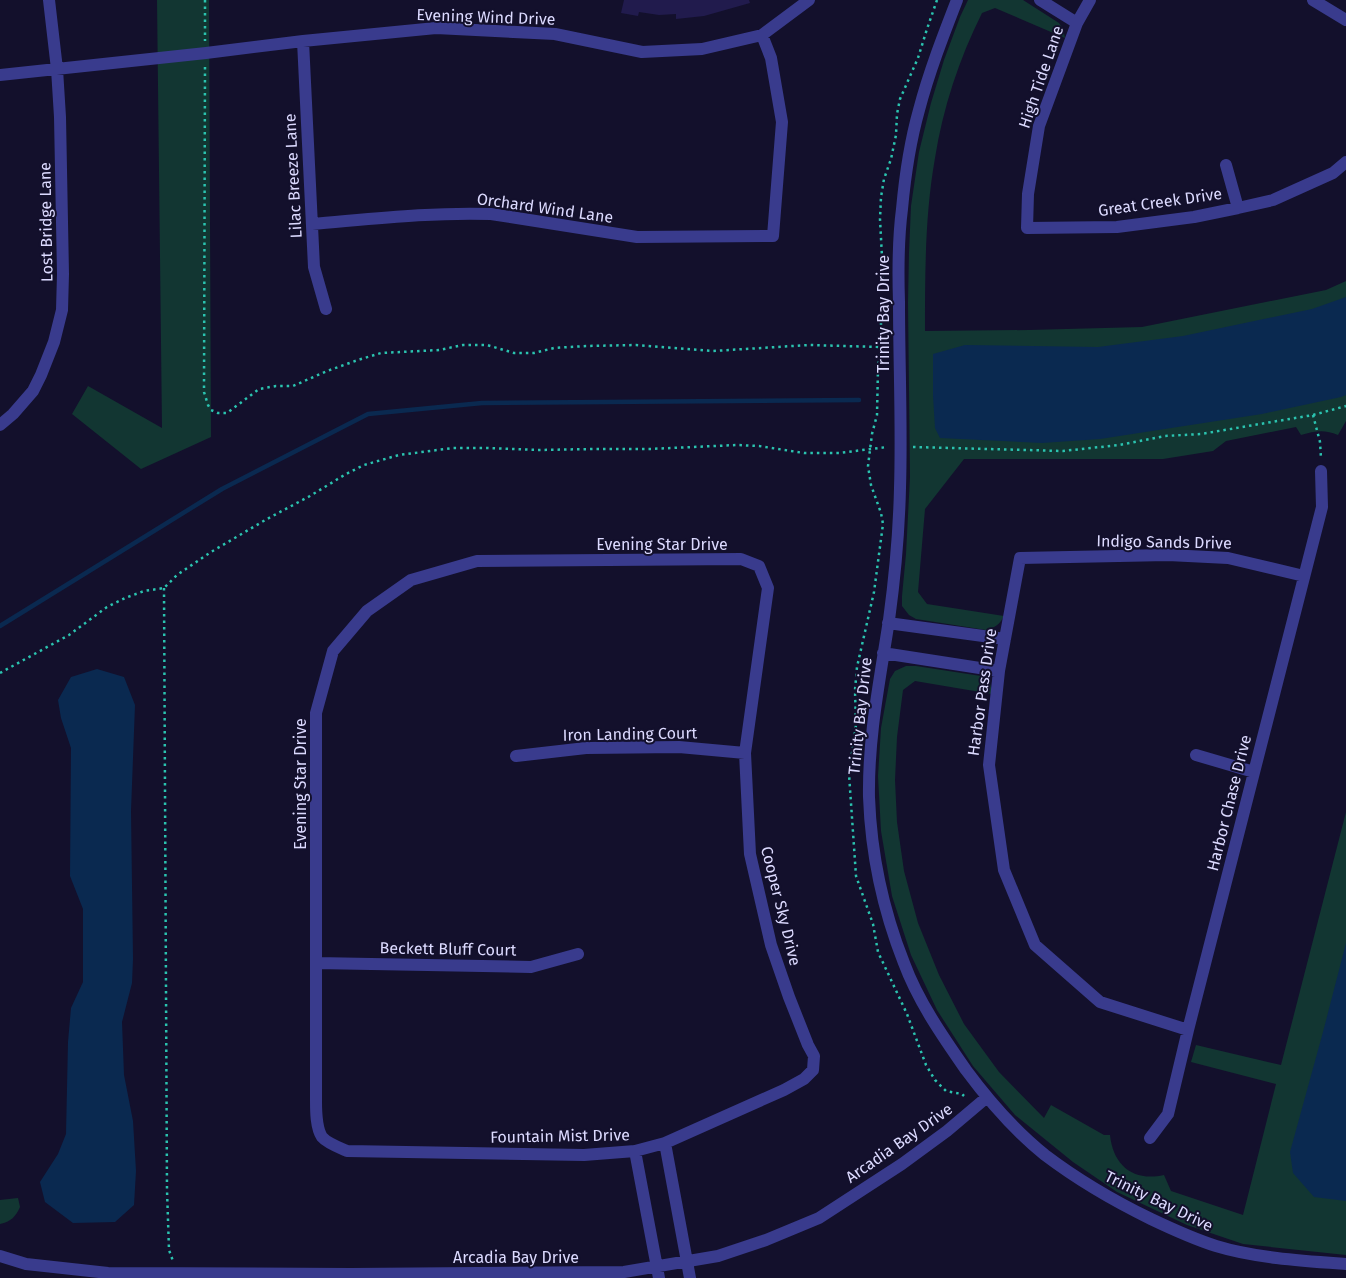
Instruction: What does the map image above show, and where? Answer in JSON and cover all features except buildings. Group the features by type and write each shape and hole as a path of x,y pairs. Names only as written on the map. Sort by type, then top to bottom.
{"street":[{"name":"Lost Bridge Lane","path":"0,425 13,414 33,391 42,375 54,342 62,310 64,274 60,116 57,69 48,0"},
{"name":"Evening Wind Drive","path":"0,75 206,53 303,40 436,28 555,34 642,52 702,49 762,35 809,0"},
{"name":"Trinity Bay Drive","path":"957,0 936,55 918,112 910,151 902,210 898,268 900,487 897,547 870,754 869,799 872,841 886,910 904,966 930,1016 952,1050 986,1098 1012,1125 1045,1154 1093,1188 1130,1209 1177,1231 1217,1246 1257,1255 1346,1264"},
{"path":"1040,0 1077,24"},
{"name":"High Tide Lane","path":"1027,228 1028,194 1039,126 1077,24 1090,0"},
{"path":"1313,0 1346,20"},
{"name":"Orchard Wind Lane","path":"312,224 444,213 468,213 491,214 637,237 773,236 782,122 771,58 762,35"},
{"name":"Lilac Breeze Lane","path":"303,40 314,267 326,309"},
{"name":"Great Creek Drive","path":"1027,228 1117,227 1194,217 1238,208 1273,200 1332,173 1346,162"},
{"name":"Great Creek Drive","path":"1226,165 1238,208"},
{"name":"Harbor Chase Drive","path":"1150,1138 1168,1114 1322,507 1321,471"},
{"name":"Indigo Sands Drive","path":"1020,558 1168,555 1228,558 1304,576"},
{"name":"Harbor Pass Drive","path":"1020,558 999,671 988,765 1004,870 1035,945 1100,1002 1188,1030"},
{"name":"Evening Star Drive","path":"322,1136 317,1122 316,1100 316,713 333,651 368,611 411,580 477,561 741,559 759,566"},
{"name":"Cooper Sky Drive","path":"759,566 768,588 745,753 750,854 771,945 788,998 814,1056 813,1070"},
{"path":"888,623 1005,639"},
{"path":"883,653 999,671"},
{"name":"Iron Landing Court","path":"516,756 586,748 679,747 745,753"},
{"path":"1196,755 1254,772"},
{"name":"Beckett Bluff Court","path":"316,963 531,967 578,954"},
{"name":"Fountain Mist Drive","path":"322,1136 334,1146 347,1152 584,1155 635,1151 665,1143 784,1090 804,1079 813,1070"},
{"name":"Arcadia Bay Drive","path":"0,1256 26,1264 108,1273 658,1272 688,1262 737,1250 819,1218 902,1164 947,1131 986,1098"},
{"path":"665,1143 690,1278"},
{"path":"635,1151 658,1272"}],"path":[{"path":"205,0 204,392 211,410 218,413 227,413 260,389 276,386 293,386 327,371 381,353 439,350 463,344 487,345 514,353 534,354 554,348 636,345 713,351 809,345 881,347"},
{"path":"912,447 1063,451 1119,445 1165,436 1200,434 1313,415 1346,406"},
{"path":"1313,415 1320,442 1321,471"},
{"path":"0,673 69,636 107,607 144,591 164,588 178,574 211,552 346,474 364,465 399,455 453,448 649,450 737,446 759,446 804,453 839,453 892,446"},
{"path":"164,588 167,1190 169,1250 174,1264 174,1274"}],"green space":[{"path":"157,0 209,0 211,437 141,469 72,414 88,386 162,428"},
{"path":"968,0 1023,0 1059,23 1065,38 995,8 982,13 966,48 953,84 942,121 935,158 927,222 925,331 1142,327 1326,290 1346,281 1346,421 1338,435 1320,431 1301,435 1296,427 1226,441 1213,451 1163,459 964,459 925,509 918,592 927,604 1004,616 997,625 986,630 916,619 909,615 902,606 910,477 908,303 911,206 919,152 931,103 944,60"},
{"path":"906,666 981,676 992,688 992,694 915,681 903,690 897,737 895,780 897,822 904,871 918,923 939,975 964,1024 999,1072 1044,1118 1051,1105 1104,1135 1110,1135 1115,1155 1126,1169 1143,1176 1164,1175 1171,1191 1243,1215 1276,1084 1191,1062 1196,1045 1281,1065 1346,812 1346,1255 1243,1244 1187,1225 1117,1192 1073,1162 1015,1115 973,1066 937,1010 911,955 892,896 881,831 878,776 881,728 890,679 895,671"},
{"path":"18,1198 20,1207 17,1213 10,1220 0,1224 0,1200"}],"water":[{"path":"1346,297 1346,395 1341,397 1262,414 1100,439 1042,443 940,438 935,428 933,354 965,345 1098,347 1183,336 1312,309"},
{"path":"97,669 124,677 135,705 131,811 133,959 132,983 122,1022 124,1075 133,1121 136,1171 134,1205 115,1222 73,1223 45,1202 40,1182 58,1154 66,1134 68,1042 71,1008 83,982 83,909 70,876 71,748 61,718 58,700 71,677"},
{"path":"1346,943 1346,1201 1314,1197 1293,1173 1290,1152"}],"waterway":[{"path":"0,626 222,489 368,414 482,403 859,400"}]}
